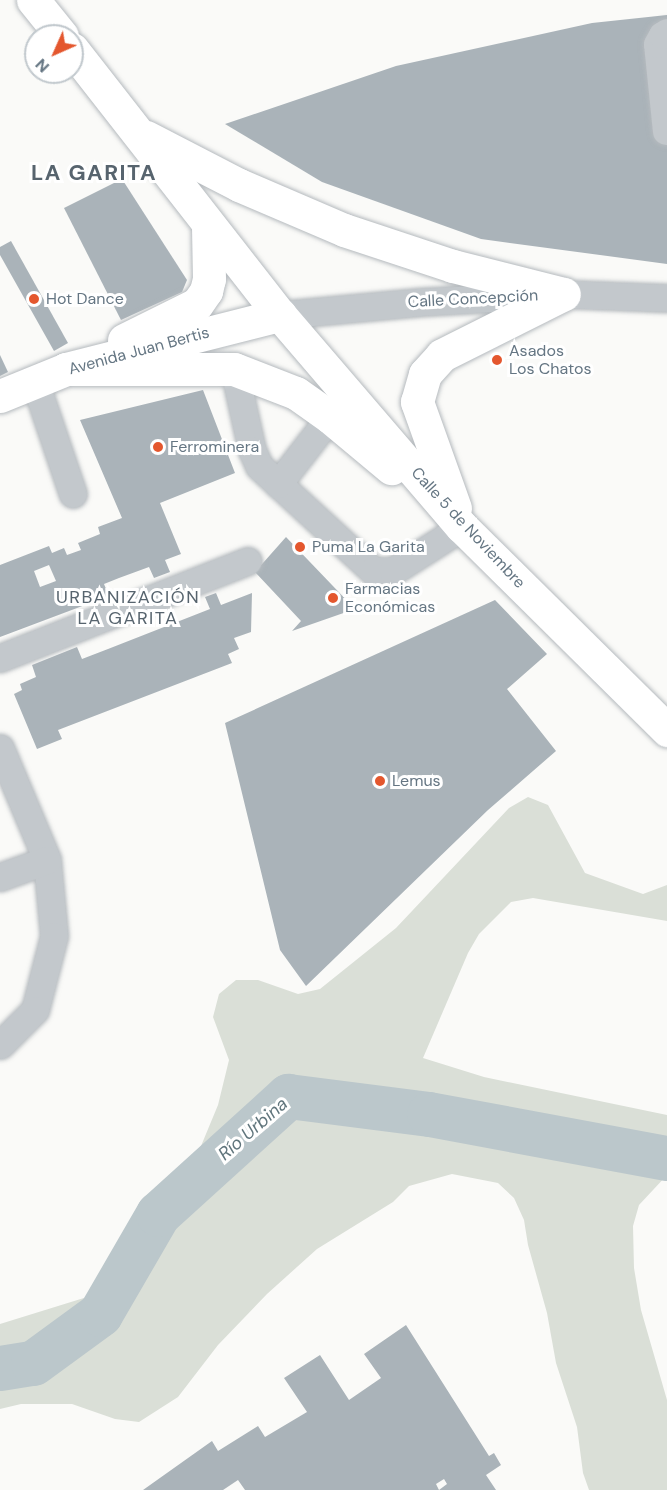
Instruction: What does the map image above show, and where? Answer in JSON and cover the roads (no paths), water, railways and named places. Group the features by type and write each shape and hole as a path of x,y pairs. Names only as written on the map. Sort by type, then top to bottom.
{"main road":[{"path":"33,0 52,24"},
{"name":"Calle 5 de Noviembre","path":"84,64 208,226 280,315 462,527 667,730"},
{"path":"137,132 239,185 344,230 453,266 564,294"},
{"path":"66,369 197,304 206,291 209,279 208,226"},
{"path":"462,527 417,402 424,374 442,355 564,294"},
{"name":"Avenida Juan Bertis","path":"0,396 66,369 280,315"},
{"path":"66,369 234,369 296,393 330,417 462,527"}],"street":[{"path":"666,130 657,44 662,35 667,32"},
{"name":"Calle Concepción","path":"280,315 420,302 564,294 667,298"},
{"path":"234,369 252,450 259,466 373,571 393,571 462,527"},
{"path":"35,382 73,494"},
{"path":"278,484 330,417"},
{"path":"0,658 248,561"},
{"path":"0,748 47,860 54,936 34,1010 0,1045"},
{"path":"0,877 47,860"}],"waterway":[{"name":"Río Urbina","path":"0,1368 33,1363 100,1314 158,1214 288,1096 429,1114 667,1158"}],"place":[{"name":"Hot Dance","path":"34,299"},
{"name":"Asados Los Chatos","path":"497,360"},
{"name":"Ferrominera","path":"158,447"},
{"name":"Puma La Garita","path":"300,547"},
{"name":"Farmacias Económicas","path":"333,598"},
{"name":"Lemus","path":"380,781"}],"district":[{"name":"LA GARITA","path":"94,173"},
{"name":"URBANIZACIÓN LA GARITA","path":"128,608"}]}
